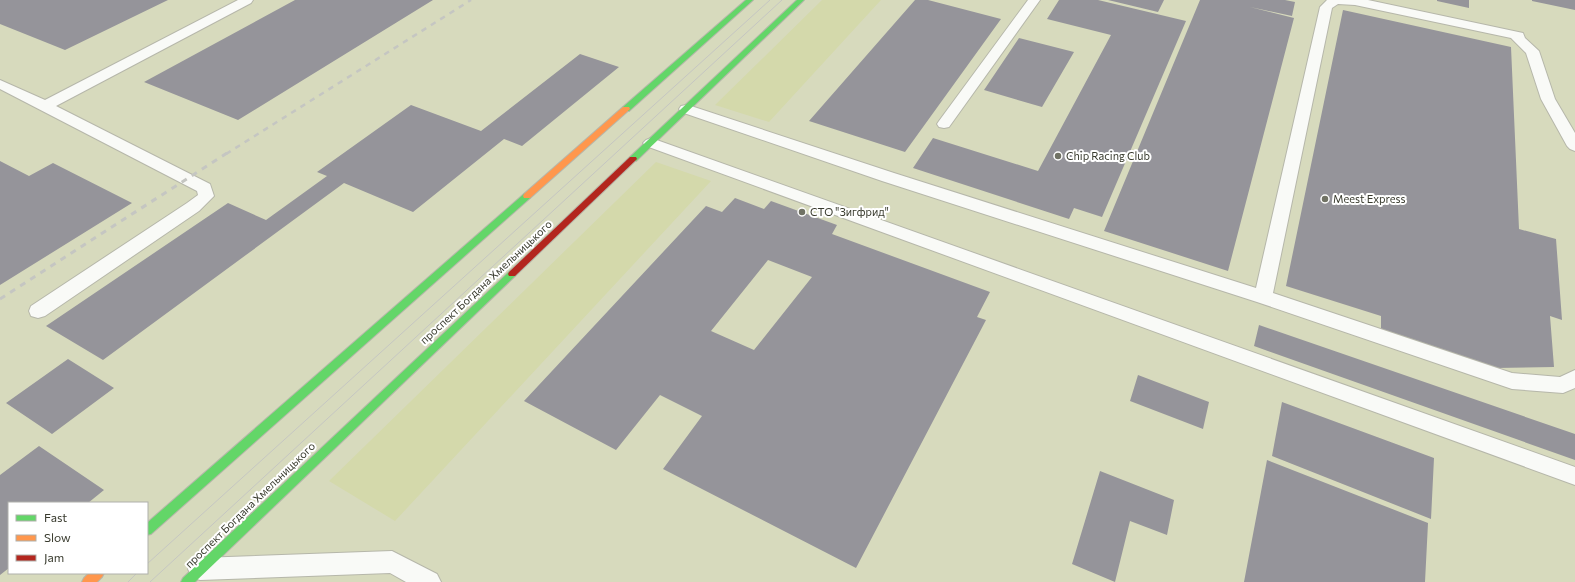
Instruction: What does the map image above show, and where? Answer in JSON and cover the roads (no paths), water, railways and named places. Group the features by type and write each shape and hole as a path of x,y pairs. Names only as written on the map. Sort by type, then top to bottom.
{"main road":[{"path":"148,529 750,0"},
{"name":"проспект Богдана Хмельницького","path":"194,576 801,0"},
{"path":"88,582 97,574"}],"lane":[{"path":"45,106 246,0"},
{"path":"944,124 1034,0"},
{"path":"1263,297 1326,7 1335,0 1354,1 1518,36 1518,39 1532,51 1548,99 1575,146"},
{"path":"0,84 204,188 206,196 193,207 38,311"},
{"path":"686,110 888,177 1263,297 1512,381 1563,385 1575,378"},
{"path":"651,143 1575,476"},
{"path":"194,576 392,562 429,582"}],"tram line":[{"path":"148,563 770,0"},
{"path":"150,582 782,0"},
{"path":"128,582 136,574"}],"railway":[{"path":"226,154 471,0"},
{"path":"0,299 227,153"}],"place":[{"name":"Chip Racing Club","path":"1058,156"},
{"name":"Meest Express","path":"1325,199"},
{"name":"СТО \"Зигфрид\"","path":"802,212"}]}
